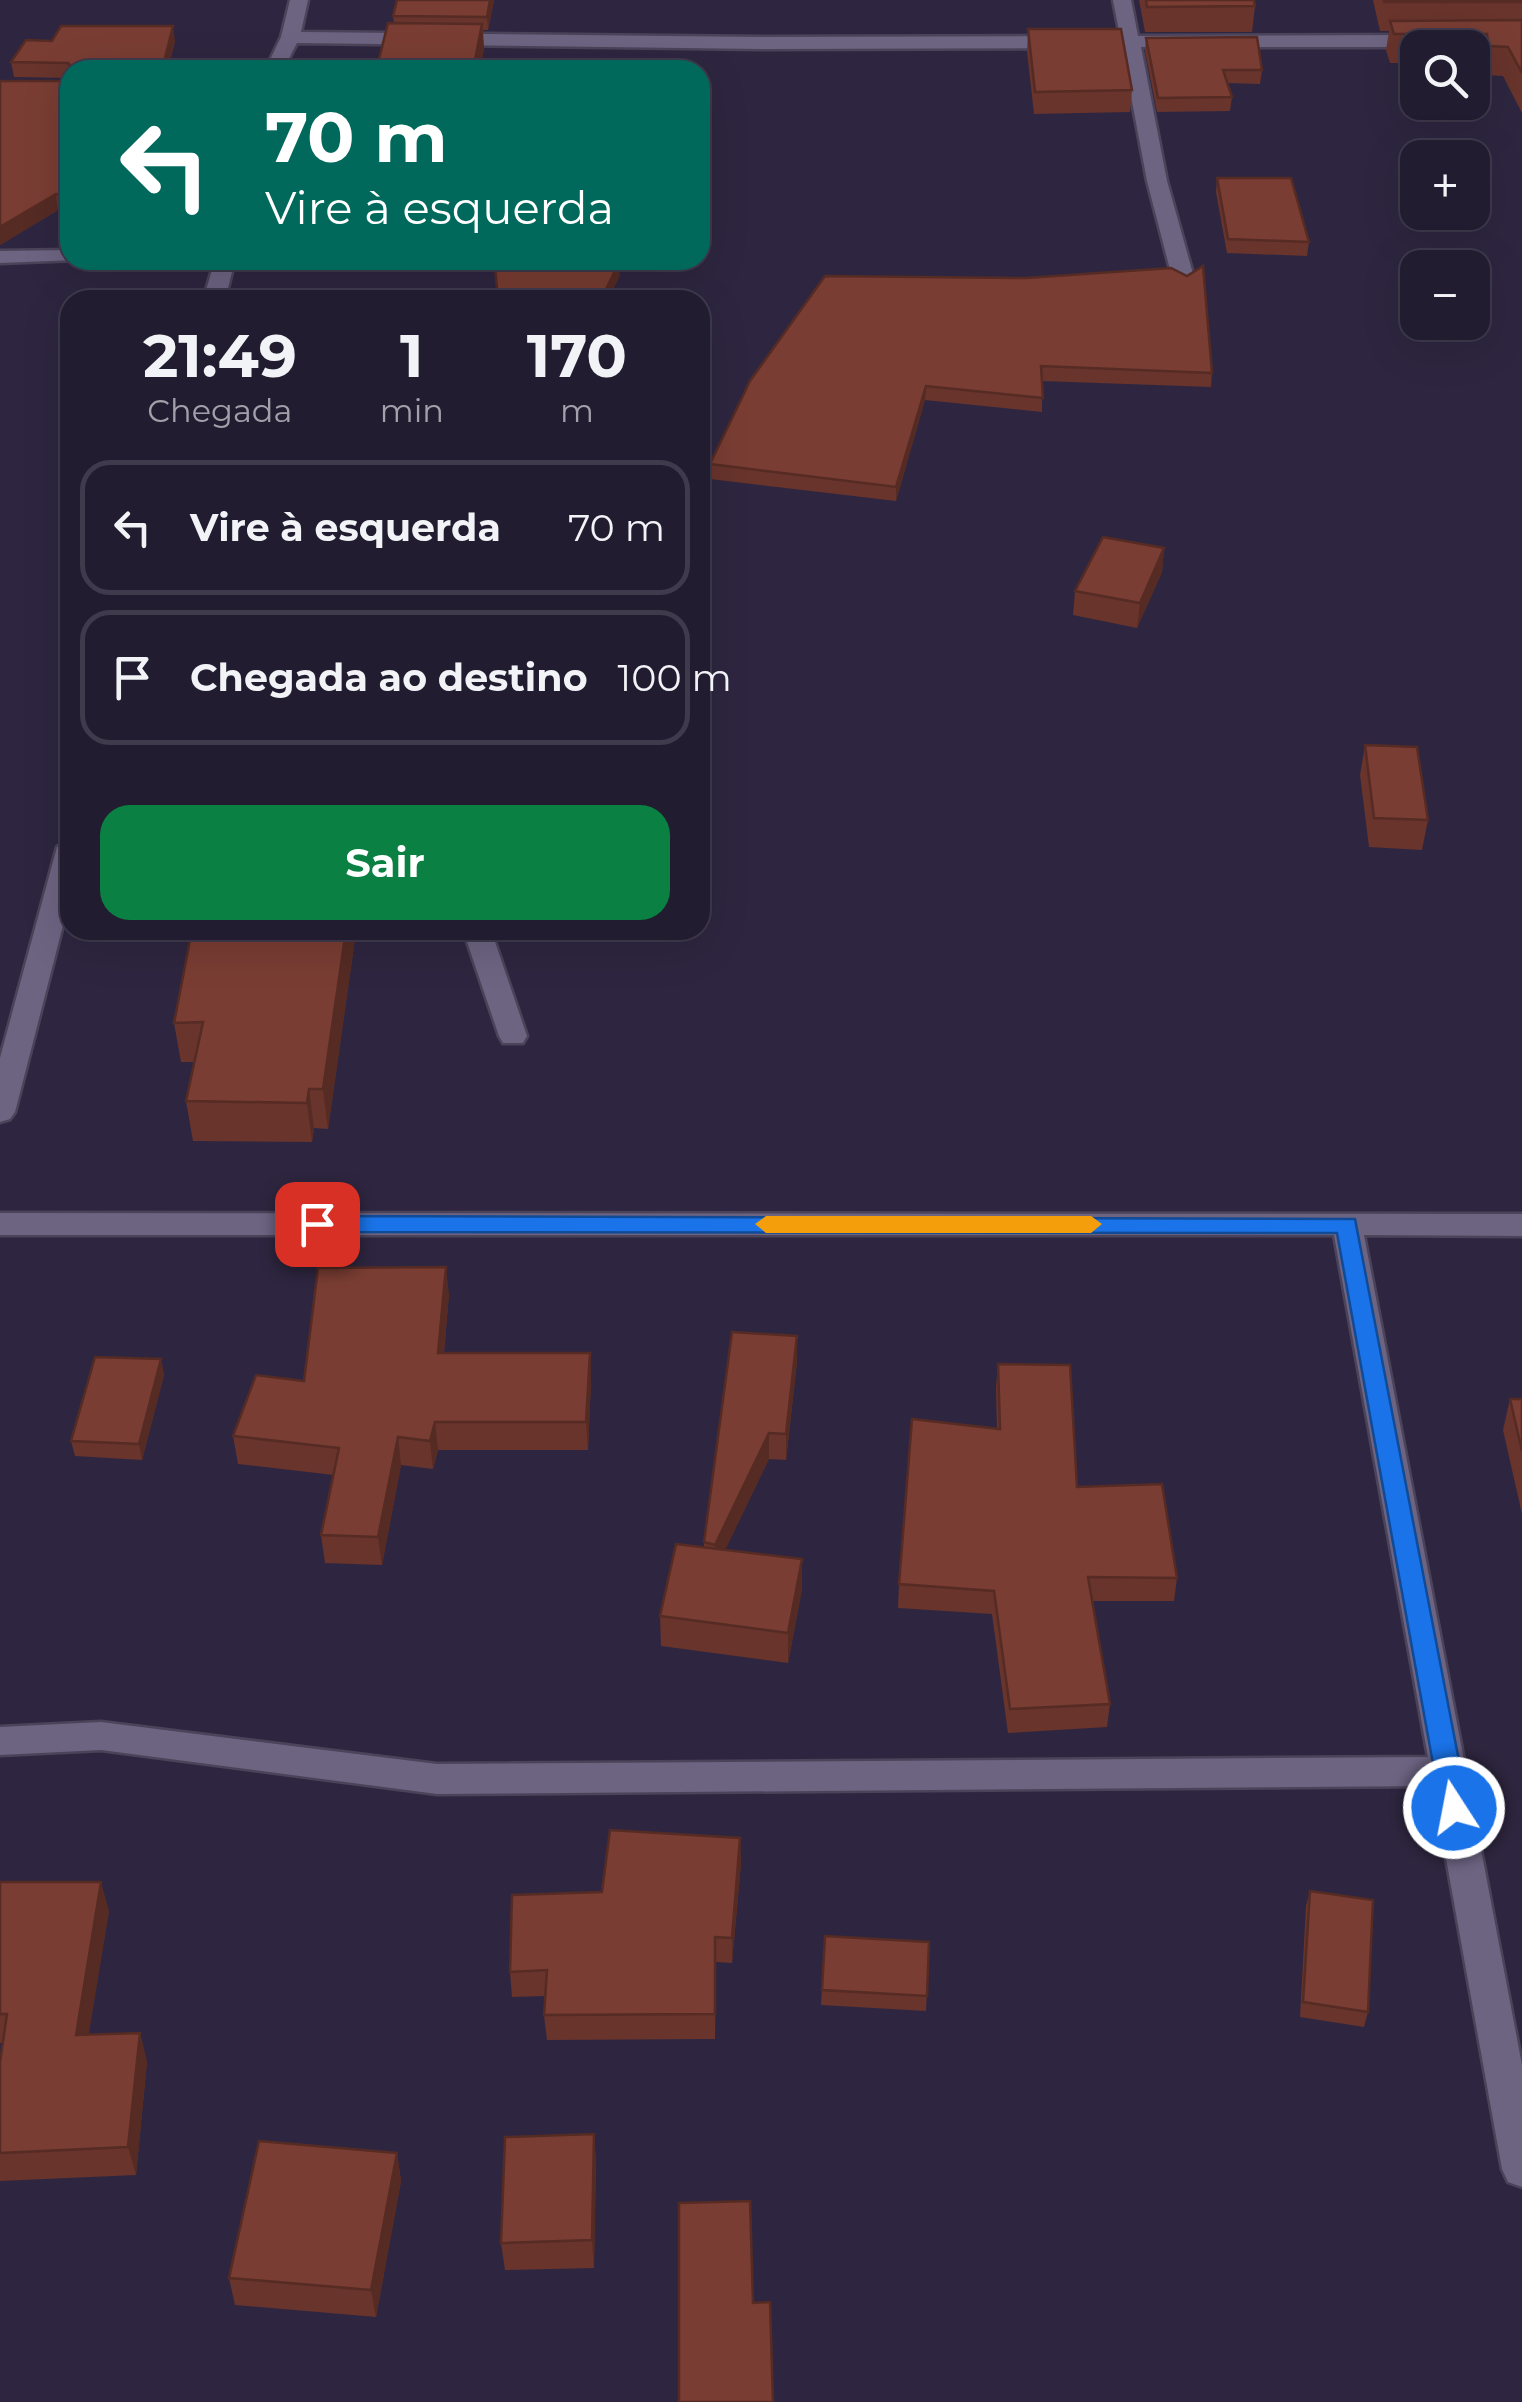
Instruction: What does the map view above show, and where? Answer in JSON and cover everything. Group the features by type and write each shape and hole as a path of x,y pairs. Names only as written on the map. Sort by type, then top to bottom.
{"street":[{"path":"279,60 290,37 299,0"},
{"path":"1122,0 1157,181 1184,280"},
{"path":"290,37 760,43 1400,40"},
{"path":"0,257 60,256"},
{"path":"0,1112 60,885"},
{"path":"480,940 512,1036"},
{"path":"0,1224 1522,1225"},
{"path":"1347,1224 1522,2170"},
{"path":"0,1740 101,1736 437,1779 1448,1771"}],"building":[{"path":"397,0 490,0 487,17 393,16"},
{"path":"1146,0 1254,0 1255,6 1147,7"},
{"path":"1522,0 1522,2 1384,2"},
{"path":"1522,20 1522,73 1508,47 1490,46 1490,30 1400,30 1400,34 1394,34 1390,21"},
{"path":"388,23 482,24 475,60 379,59"},
{"path":"61,26 173,26 164,60 11,62 26,40 52,41"},
{"path":"1028,29 1121,29 1132,90 1035,92"},
{"path":"1257,37 1262,70 1223,70 1232,97 1158,98 1146,38"},
{"path":"0,81 60,81 60,194 0,227"},
{"path":"1217,178 1291,178 1309,242 1228,239"},
{"path":"1203,266 1212,373 1041,366 1043,398 926,386 896,487 710,464 750,381 825,276 1026,278 1171,268 1187,276"},
{"path":"495,270 615,270 606,290 497,290"},
{"path":"1103,537 1164,548 1140,603 1075,591"},
{"path":"1365,745 1417,747 1428,820 1374,818"},
{"path":"190,940 345,940 323,1089 309,1089 307,1103 186,1101 203,1022 174,1023"},
{"path":"446,1267 438,1353 590,1353 586,1422 435,1422 430,1441 398,1437 378,1537 321,1535 339,1448 233,1436 256,1375 304,1381 318,1268"},
{"path":"732,1332 797,1336 786,1434 769,1433 715,1545 704,1542"},
{"path":"95,1357 161,1359 139,1444 71,1441"},
{"path":"998,1364 1070,1365 1077,1487 1162,1484 1177,1578 1088,1577 1110,1704 1010,1709 994,1591 899,1584 912,1419 1000,1429"},
{"path":"1510,1399 1522,1399 1522,1451"},
{"path":"676,1544 802,1559 788,1633 660,1616"},
{"path":"610,1830 740,1838 732,1938 715,1937 715,2014 544,2015 547,1970 510,1972 512,1895 602,1892"},
{"path":"0,1882 101,1882 76,2035 140,2033 128,2147 0,2153 0,2062 7,2014 0,2014"},
{"path":"1310,1891 1373,1900 1368,2012 1303,2002"},
{"path":"825,1936 929,1942 927,1996 822,1990"},
{"path":"594,2134 592,2240 501,2243 505,2137"},
{"path":"259,2141 397,2153 371,2290 229,2278"},
{"path":"750,2201 753,2303 770,2302 773,2402 679,2402 679,2203"}],"slow traffic":[{"path":"766,1224 1091,1224"}],"route":[{"path":"317,1224 1347,1224 1454,1808"}]}
